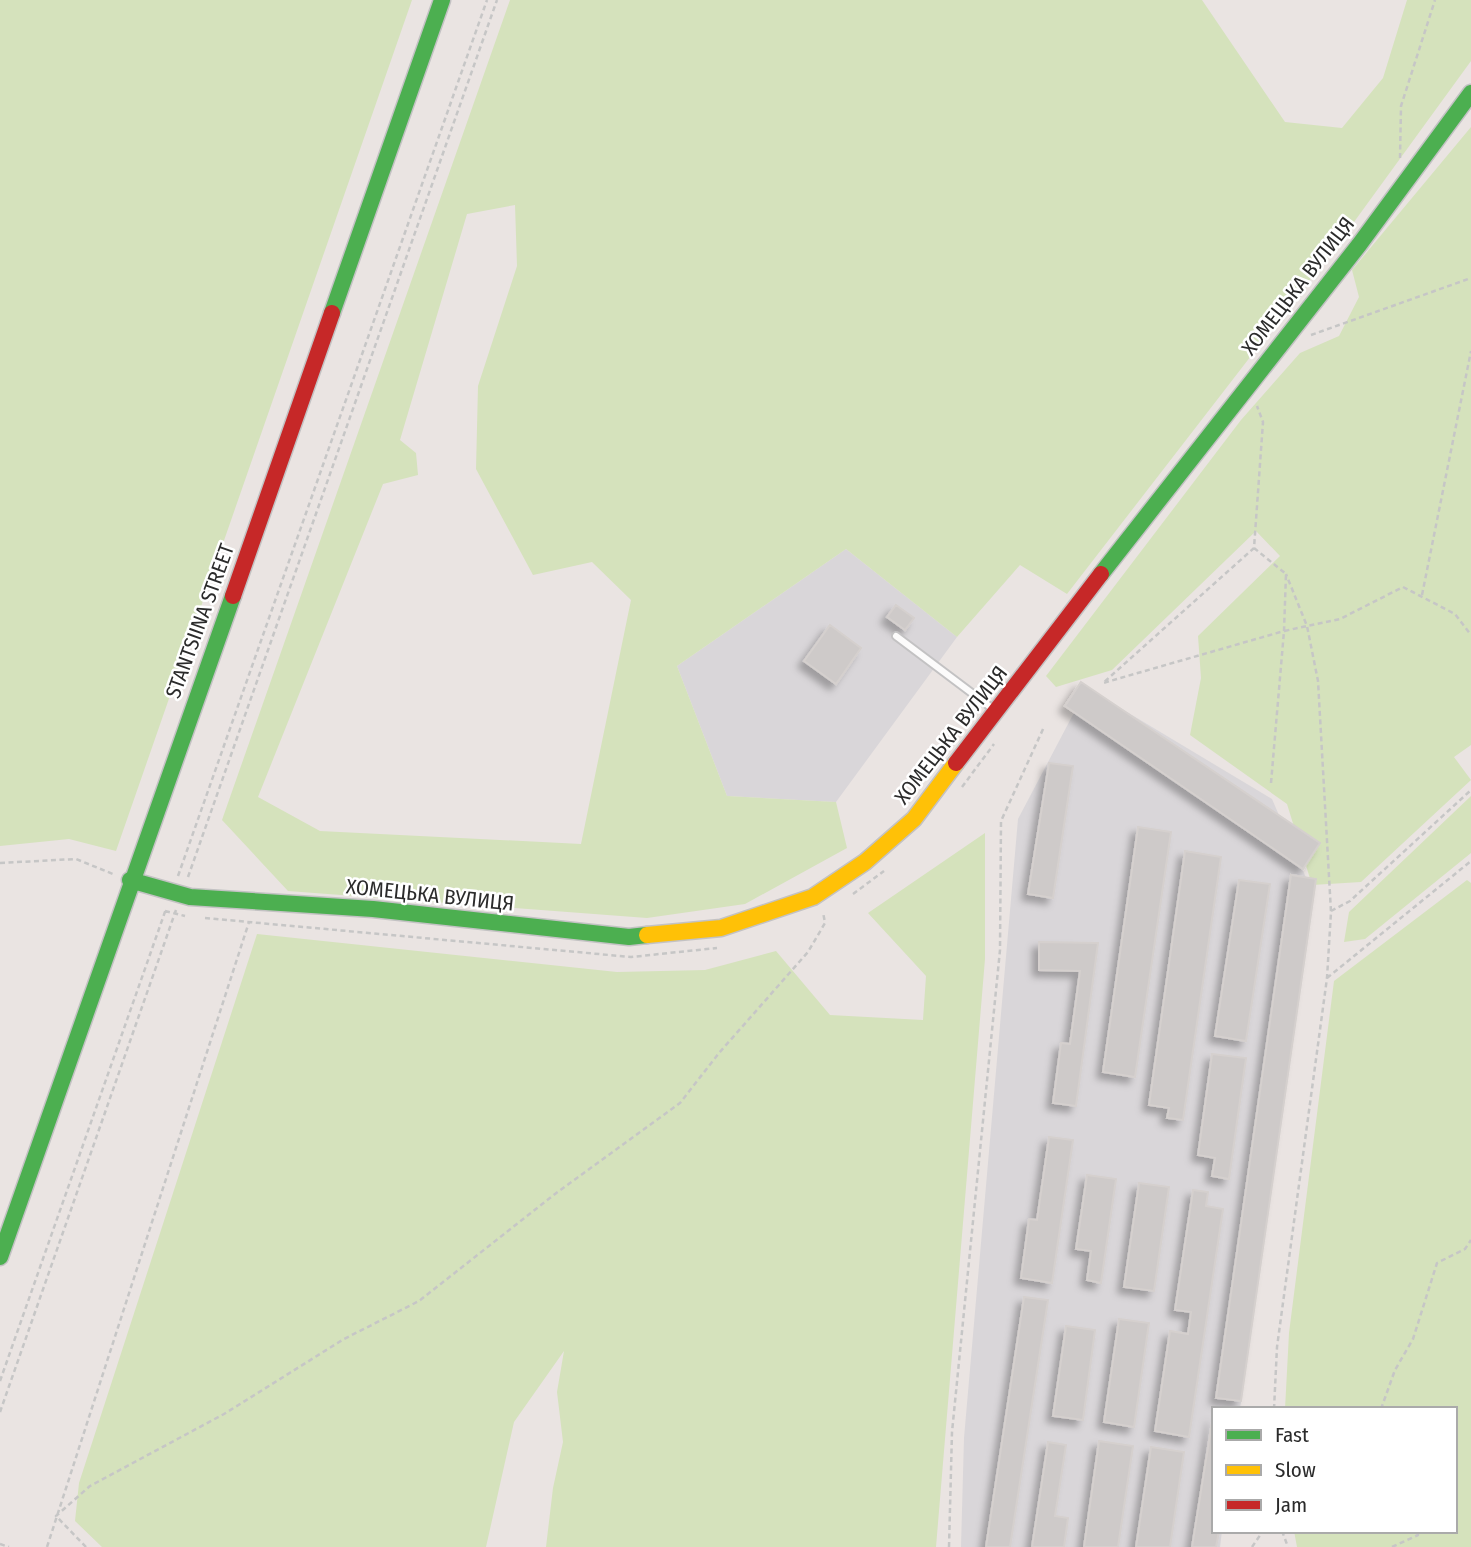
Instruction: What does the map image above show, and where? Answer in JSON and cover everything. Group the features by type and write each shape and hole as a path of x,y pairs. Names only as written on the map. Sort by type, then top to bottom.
{"street":[{"name":"STANTSIINA STREET","path":"0,1257 130,880 442,0"},
{"name":"ХОМЕЦЬКА ВУЛИЦЯ","path":"130,880 176,894 373,909 629,937 721,928 767,915 813,897 865,862 914,819 995,710 1359,245 1471,93"}],"lane":[{"path":"896,636 995,710"}],"path":[{"path":"0,1412 174,915 176,894 487,0"},
{"path":"0,1381 165,911 176,894 497,0"},
{"path":"1400,161 1401,106 1435,0"},
{"path":"1301,339 1471,278"},
{"path":"1422,597 1471,351"},
{"path":"1248,384 1263,422 1254,548 1103,683 1284,631 1340,620 1403,587 1455,614 1471,635"},
{"path":"1254,548 1286,574 1307,626 1318,681 1331,912 1327,978 1277,1348 1274,1407"},
{"path":"1271,783 1286,574"},
{"path":"949,1547 952,1432 1000,950 1001,821 1044,727"},
{"path":"956,793 997,740"},
{"path":"1331,912 1350,901 1471,790"},
{"path":"0,863 76,859 130,880"},
{"path":"1327,978 1471,861"},
{"path":"845,899 886,869"},
{"path":"47,1547 250,922 254,901"},
{"path":"816,916 834,906"},
{"path":"165,911 187,916"},
{"path":"56,1516 90,1486 224,1414 344,1339 419,1301 555,1194 680,1103 719,1053 808,953 825,923 823,912"},
{"path":"199,917 631,957 707,951 719,947"},
{"path":"1382,1407 1395,1370 1413,1339 1437,1263 1465,1249 1471,1240"},
{"path":"56,1516 86,1547"},
{"path":"1392,1547 1418,1533"},
{"path":"0,1544 9,1547"}],"shaded area":[{"path":"846,549 957,637 836,802 727,796 677,666"},
{"path":"1087,688 1272,799 1314,896 1240,1407 1212,1407 1212,1533 1222,1533 1220,1547 961,1547 964,1438 1018,819"}],"green space":[{"path":"0,0 412,0 116,851 69,839 0,846"},
{"path":"510,0 1202,0 1285,122 1342,128 1383,78 1407,0 1471,0 1471,61 1346,233 1067,594 1020,565 957,637 846,549 677,666 727,796 836,802 847,848 745,904 647,918 288,891 222,820","holes":["515,205 517,266 478,386 476,469 533,575 592,562 631,600 581,844 320,831 258,797 383,484 418,475 416,453 400,440 467,214"]},
{"path":"1471,127 1471,745 1454,757 1471,780 1361,882 1312,885 1287,804 1190,735 1201,678 1198,636 1280,556 1256,531 1112,670 1056,687 1046,676 1241,420 1300,353 1339,336 1359,297 1352,270"},
{"path":"1471,796 1471,853 1365,939 1344,942 1349,912"},
{"path":"985,833 985,959 936,1547 546,1547 553,1488 563,1442 557,1392 564,1351 514,1422 486,1547 102,1547 75,1521 79,1483 257,934 617,972 705,970 776,951 830,1015 923,1020 926,976 868,913"},
{"path":"1467,880 1471,883 1471,1547 1297,1547 1294,1533 1457,1533 1457,1407 1285,1407 1289,1333 1334,981"}],"building":[{"path":"896,605 914,618 905,630 887,617"},
{"path":"830,625 861,648 836,684 804,661"},
{"path":"1081,682 1320,843 1303,869 1065,706"},
{"path":"1049,763 1073,766 1053,898 1028,894"},
{"path":"1138,827 1171,832 1135,1077 1103,1072"},
{"path":"1185,851 1221,857 1183,1120 1167,1118 1169,1108 1149,1105"},
{"path":"1291,875 1316,879 1241,1401 1216,1398"},
{"path":"1239,880 1270,884 1246,1041 1215,1036"},
{"path":"1039,942 1098,943 1076,1106 1053,1103 1061,1043 1070,1044 1080,971 1039,970"},
{"path":"1212,1054 1246,1058 1229,1179 1212,1176 1215,1158 1198,1155"},
{"path":"1049,1137 1073,1140 1052,1283 1021,1278 1029,1219 1037,1220"},
{"path":"1087,1175 1116,1179 1101,1283 1087,1280 1091,1251 1076,1249"},
{"path":"1139,1183 1169,1187 1154,1291 1124,1287"},
{"path":"1193,1190 1208,1192 1206,1206 1223,1209 1189,1437 1155,1431 1170,1331 1188,1334 1191,1312 1175,1310"},
{"path":"1024,1297 1048,1300 1010,1547 986,1547"},
{"path":"1119,1319 1149,1323 1134,1427 1104,1422"},
{"path":"1066,1326 1095,1330 1083,1420 1053,1416"},
{"path":"1212,1422 1212,1533 1219,1533 1216,1547 1192,1547"},
{"path":"1099,1441 1133,1446 1118,1547 1084,1547"},
{"path":"1048,1442 1066,1445 1055,1516 1068,1518 1064,1547 1032,1547"},
{"path":"1151,1447 1184,1452 1170,1547 1136,1547"}],"traffic: fast":[{"path":"332,313 442,0"},
{"path":"1101,574 1359,245 1471,93"},
{"path":"0,1257 233,596"},
{"path":"130,880 190,897 373,909 629,937 647,935"}],"traffic: slow":[{"path":"647,935 721,928 813,897 865,862 914,819 956,763"}],"traffic: jam":[{"path":"233,596 332,313"},
{"path":"956,763 1101,574"}]}
